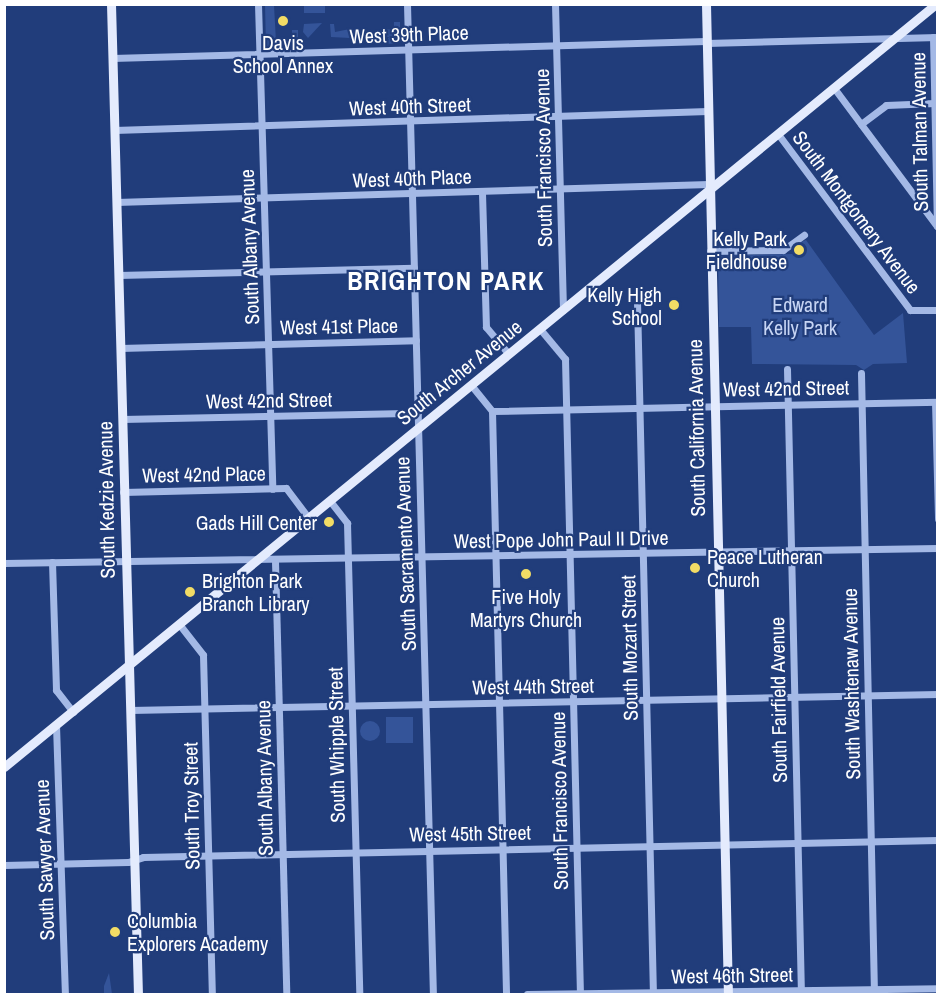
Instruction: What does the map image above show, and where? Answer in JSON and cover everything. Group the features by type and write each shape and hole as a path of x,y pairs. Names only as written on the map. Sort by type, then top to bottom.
{"main road":[{"name":"South Kedzie Avenue","path":"111,4 138,994"},
{"name":"South California Avenue","path":"706,4 728,993"},
{"name":"South Archer Avenue","path":"4,767 418,430 709,187 778,134 936,4"}],"street":[{"name":"South Albany Avenue","path":"258,4 272,489"},
{"name":"South Sacramento Avenue","path":"407,4 433,994"},
{"name":"South Francisco Avenue","path":"555,4 563,310"},
{"name":"West 39th Place","path":"112,58 935,37"},
{"name":"South Talman Avenue","path":"935,37 937,226"},
{"path":"834,88 937,226"},
{"path":"861,124 886,105 935,103"},
{"name":"West 40th Street","path":"114,130 410,123 708,111"},
{"name":"South Montgomery Avenue","path":"778,134 910,310 938,310"},
{"name":"West 40th Place","path":"116,202 709,187"},
{"path":"483,193 486,327 509,354"},
{"path":"710,251 783,250 804,235"},
{"path":"118,275 414,268"},
{"name":"South Mozart Street","path":"637,301 653,993"},
{"name":"South Francisco Avenue","path":"540,329 565,359 580,994"},
{"name":"West 41st Place","path":"120,348 416,340"},
{"name":"South Fairfield Avenue","path":"787,369 801,993"},
{"name":"South Washtenaw Avenue","path":"861,373 874,992"},
{"path":"471,385 492,411 506,994"},
{"path":"936,402 938,519"},
{"name":"West 42nd Street","path":"492,411 936,402"},
{"name":"West 42nd Street","path":"122,419 417,413"},
{"name":"West 42nd Place","path":"123,492 286,489 309,518"},
{"name":"South Whipple Street","path":"330,501 347,523 359,994"},
{"name":"West Pope John Paul II Drive","path":"4,563 348,560 938,548"},
{"name":"South Albany Avenue","path":"275,561 286,994"},
{"path":"51,562 56,690 73,712"},
{"name":"South Troy Street","path":"179,624 203,655 212,994"},
{"name":"West 44th Street","path":"130,710 938,694"},
{"name":"South Sawyer Avenue","path":"56,725 65,994"},
{"name":"West 45th Street","path":"4,864 208,855 938,840"},
{"name":"West 46th Street","path":"527,994 874,992 938,988"}],"green space":[{"path":"265,5 274,5 276,42 292,42 292,30 298,30 298,43 266,47"},
{"path":"304,5 325,5 325,13 304,13"},
{"path":"394,22 400,22 400,43 385,44 389,37 384,36 384,29 394,30"},
{"path":"322,23 308,38 303,32 304,24"},
{"path":"330,24 334,24 335,32 350,29 350,38 331,37"},
{"name":"Edward Kelly Park","path":"806,240 874,335 903,313 907,363 873,364 864,370 856,365 752,364 751,327 719,327 718,256 792,254 792,246"},
{"path":"386,717 413,717 413,743 386,743"},
{"path":"370,721 377,724 380,731 377,738 370,741 363,738 360,731 363,724"},
{"path":"109,973 112,994 104,994 104,986"}],"place":[{"name":"Davis School Annex","path":"283,21"},
{"name":"Kelly Park Fieldhouse","path":"799,250"},
{"name":"Kelly High School","path":"674,305"},
{"name":"Gads Hill Center","path":"329,522"},
{"name":"Peace Lutheran Church","path":"695,568"},
{"name":"Five Holy Martyrs Church","path":"526,574"},
{"name":"Brighton Park Branch Library","path":"190,592"},
{"name":"Columbia Explorers Academy","path":"115,932"}],"district":[{"name":"BRIGHTON PARK","path":"446,281"}]}
